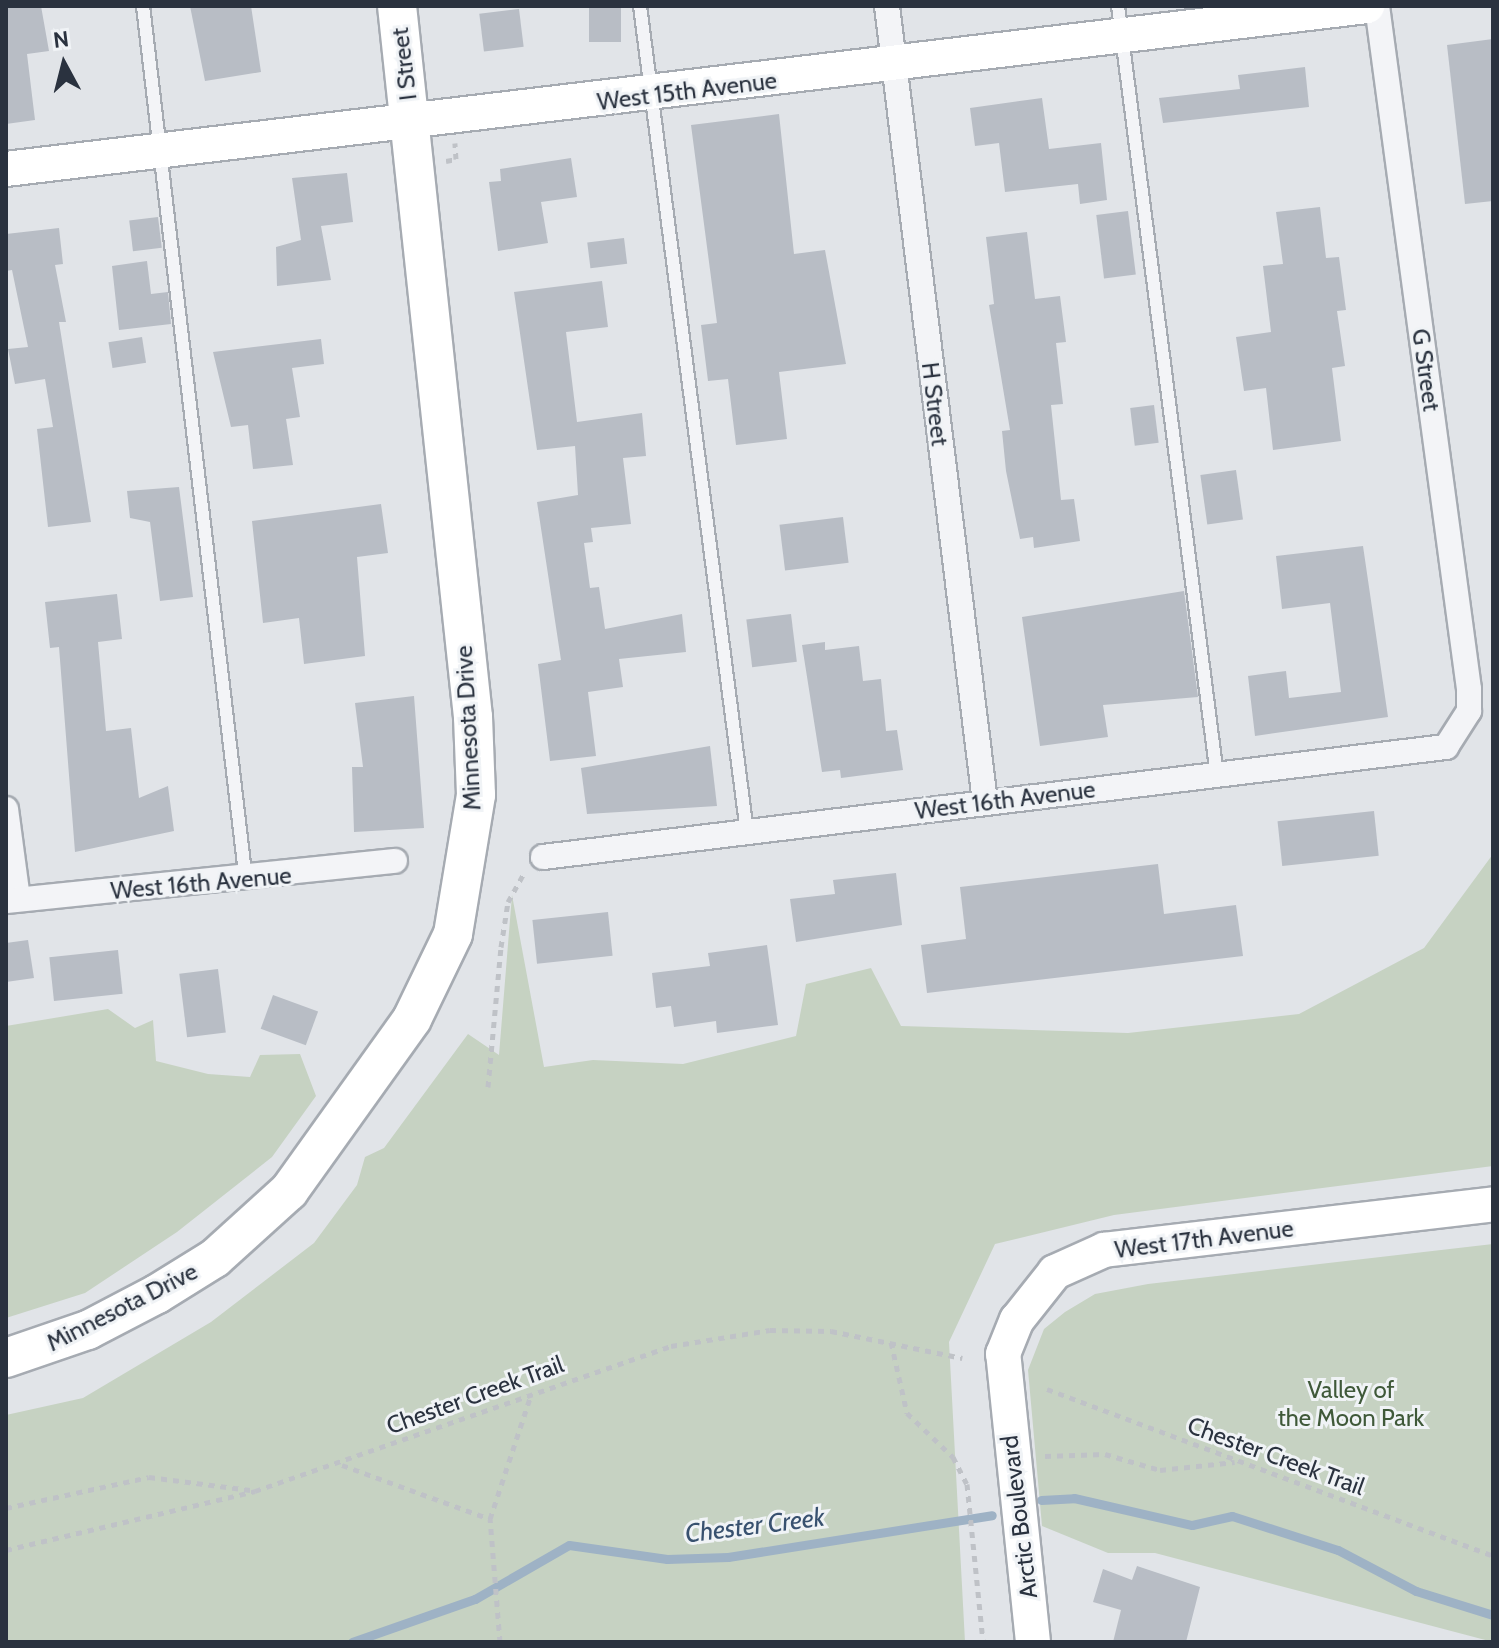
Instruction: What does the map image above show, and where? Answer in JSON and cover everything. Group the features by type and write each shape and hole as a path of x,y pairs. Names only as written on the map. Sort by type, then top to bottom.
{"main road":[{"name":"I Street","path":"397,6 411,123"},
{"name":"West 15th Avenue","path":"6,169 893,67 1120,22 1367,6"},
{"name":"Minnesota Drive","path":"14,1358 157,1294 215,1258 289,1191 412,1019 453,934 476,795 473,717 411,123"},
{"name":"West 17th Avenue","path":"1004,1393 1003,1354 1017,1320 1055,1272 1079,1259 1493,1204"},
{"name":"Arctic Boulevard","path":"1004,1393 1033,1642"}],"street":[{"name":"H Street","path":"887,6 985,802"},
{"name":"G Street","path":"1377,6 1469,689 1460,733"},
{"name":"West 16th Avenue","path":"543,857 985,802 1426,753 1460,733"},
{"path":"6,809 12,900"},
{"name":"West 16th Avenue","path":"12,900 247,881 395,861"}],"lane":[{"path":"143,6 247,881"},
{"path":"640,6 747,832"},
{"path":"1120,22 1217,776"}],"path":[{"path":"488,1087 508,902 519,877 543,857"},
{"name":"Chester Creek Trail","path":"6,1550 255,1491 341,1464 531,1394 719,1337 831,1331 962,1358"},
{"path":"891,1342 907,1413 953,1457 972,1503 983,1642"},
{"name":"Chester Creek Trail","path":"1047,1389 1493,1556"},
{"path":"500,1642 490,1519 531,1394"},
{"path":"1012,1461 1105,1454 1160,1470 1237,1461"},
{"path":"341,1464 490,1519"},
{"path":"6,1508 149,1477 255,1491"}],"green space":[{"path":"1493,854 1493,1166 1114,1215 995,1244 949,1342 965,1642 6,1642 6,1415 83,1398 211,1322 314,1243 357,1185 365,1157 384,1148 468,1034 499,1055 512,895 544,1067 593,1060 683,1064 796,1036 806,984 871,968 901,1026 1128,1033 1299,1014 1424,948"},
{"path":"108,1009 135,1028 153,1020 156,1061 208,1074 250,1077 260,1055 300,1054 316,1096 272,1157 177,1232 85,1293 6,1318 6,1026"},
{"name":"Valley of the Moon Park","path":"1493,1244 1493,1642 1155,1553 1108,1553 1042,1526 1028,1370 1044,1329 1065,1312 1095,1294 1148,1284"}],"building":[{"path":"6,6 41,6 49,51 27,54 35,120 6,124"},
{"path":"190,6 251,6 261,72 205,81"},
{"path":"589,6 621,6 621,42 589,42"},
{"path":"519,9 524,47 484,52 479,14"},
{"path":"1493,39 1493,201 1465,204 1447,45"},
{"path":"1305,67 1309,107 1163,123 1159,98 1240,89 1238,75"},
{"path":"1042,98 1049,149 1101,143 1107,200 1080,204 1078,184 1005,192 999,143 975,146 970,108"},
{"path":"779,114 794,254 825,250 846,364 779,372 787,439 736,445 728,379 708,381 701,325 717,323 691,125"},
{"path":"571,158 577,197 541,202 548,243 498,251 489,182 501,181 500,169"},
{"path":"347,173 353,222 321,226 331,280 277,286 276,247 301,240 292,178"},
{"path":"1320,207 1326,258 1339,257 1346,310 1337,311 1345,366 1332,368 1341,441 1273,450 1266,388 1244,391 1236,337 1271,332 1263,266 1283,264 1276,212"},
{"path":"1128,211 1136,275 1104,278 1096,215"},
{"path":"158,217 162,248 133,251 129,221"},
{"path":"59,228 63,264 55,265 66,322 59,322 91,522 48,527 37,429 53,427 45,379 15,384 8,349 28,347 12,270 6,271 6,234"},
{"path":"1027,232 1035,299 1060,296 1066,342 1056,343 1063,404 1051,405 1061,500 1074,499 1080,541 1034,548 1033,537 1020,539 1006,471 1002,431 1010,430 989,305 994,304 986,237"},
{"path":"624,238 627,264 590,268 587,243"},
{"path":"147,261 151,294 168,292 171,324 119,330 112,266"},
{"path":"602,281 608,327 566,332 577,422 642,413 646,456 623,458 631,524 591,528 593,542 584,543 590,588 599,587 605,629 682,614 686,652 619,659 623,687 588,692 596,756 550,761 538,664 561,660 537,502 578,495 575,446 537,450 514,292"},
{"path":"142,337 146,363 112,368 108,342"},
{"path":"321,339 324,364 292,368 300,417 286,419 293,465 253,469 248,425 231,427 213,352"},
{"path":"1154,405 1159,443 1135,446 1130,408"},
{"path":"1236,470 1243,520 1207,525 1200,475"},
{"path":"179,487 193,597 160,601 150,522 130,518 127,491"},
{"path":"381,504 388,553 357,557 365,656 304,664 299,618 263,623 252,521"},
{"path":"843,517 849,563 785,570 779,525"},
{"path":"1363,546 1388,717 1255,736 1248,676 1286,671 1289,698 1341,692 1330,603 1282,609 1276,556"},
{"path":"1184,591 1198,697 1103,705 1108,737 1040,746 1022,617"},
{"path":"117,594 122,639 98,642 106,731 131,728 139,798 168,786 174,831 75,852 59,647 50,648 45,602"},
{"path":"791,614 797,662 752,667 746,619"},
{"path":"825,642 825,650 859,646 863,681 881,679 886,731 897,730 903,770 841,778 840,770 822,772 802,645"},
{"path":"414,696 424,828 354,832 352,767 363,767 355,703"},
{"path":"710,746 717,806 587,814 581,768"},
{"path":"1374,811 1379,856 1282,866 1278,821"},
{"path":"1158,864 1164,914 1236,905 1243,956 927,993 921,945 966,939 960,887"},
{"path":"896,873 902,925 796,942 790,899 835,894 833,880"},
{"path":"608,912 613,956 537,964 532,920"},
{"path":"28,940 34,978 6,982 6,943"},
{"path":"767,945 778,1025 717,1033 716,1021 674,1027 671,1006 656,1008 652,973 710,966 708,953"},
{"path":"118,950 123,994 54,1001 49,957"},
{"path":"218,969 226,1033 187,1037 179,974"},
{"path":"273,995 318,1011 306,1045 261,1029"},
{"path":"1137,1566 1200,1587 1186,1642 1113,1642 1121,1610 1093,1602 1103,1569 1132,1580"}],"waterway":[{"name":"Chester Creek","path":"1041,1500 1074,1498 1192,1525 1232,1516 1338,1550 1416,1591 1493,1615"},
{"name":"Chester Creek","path":"352,1642 475,1599 569,1545 667,1559 728,1557 992,1515"}]}
